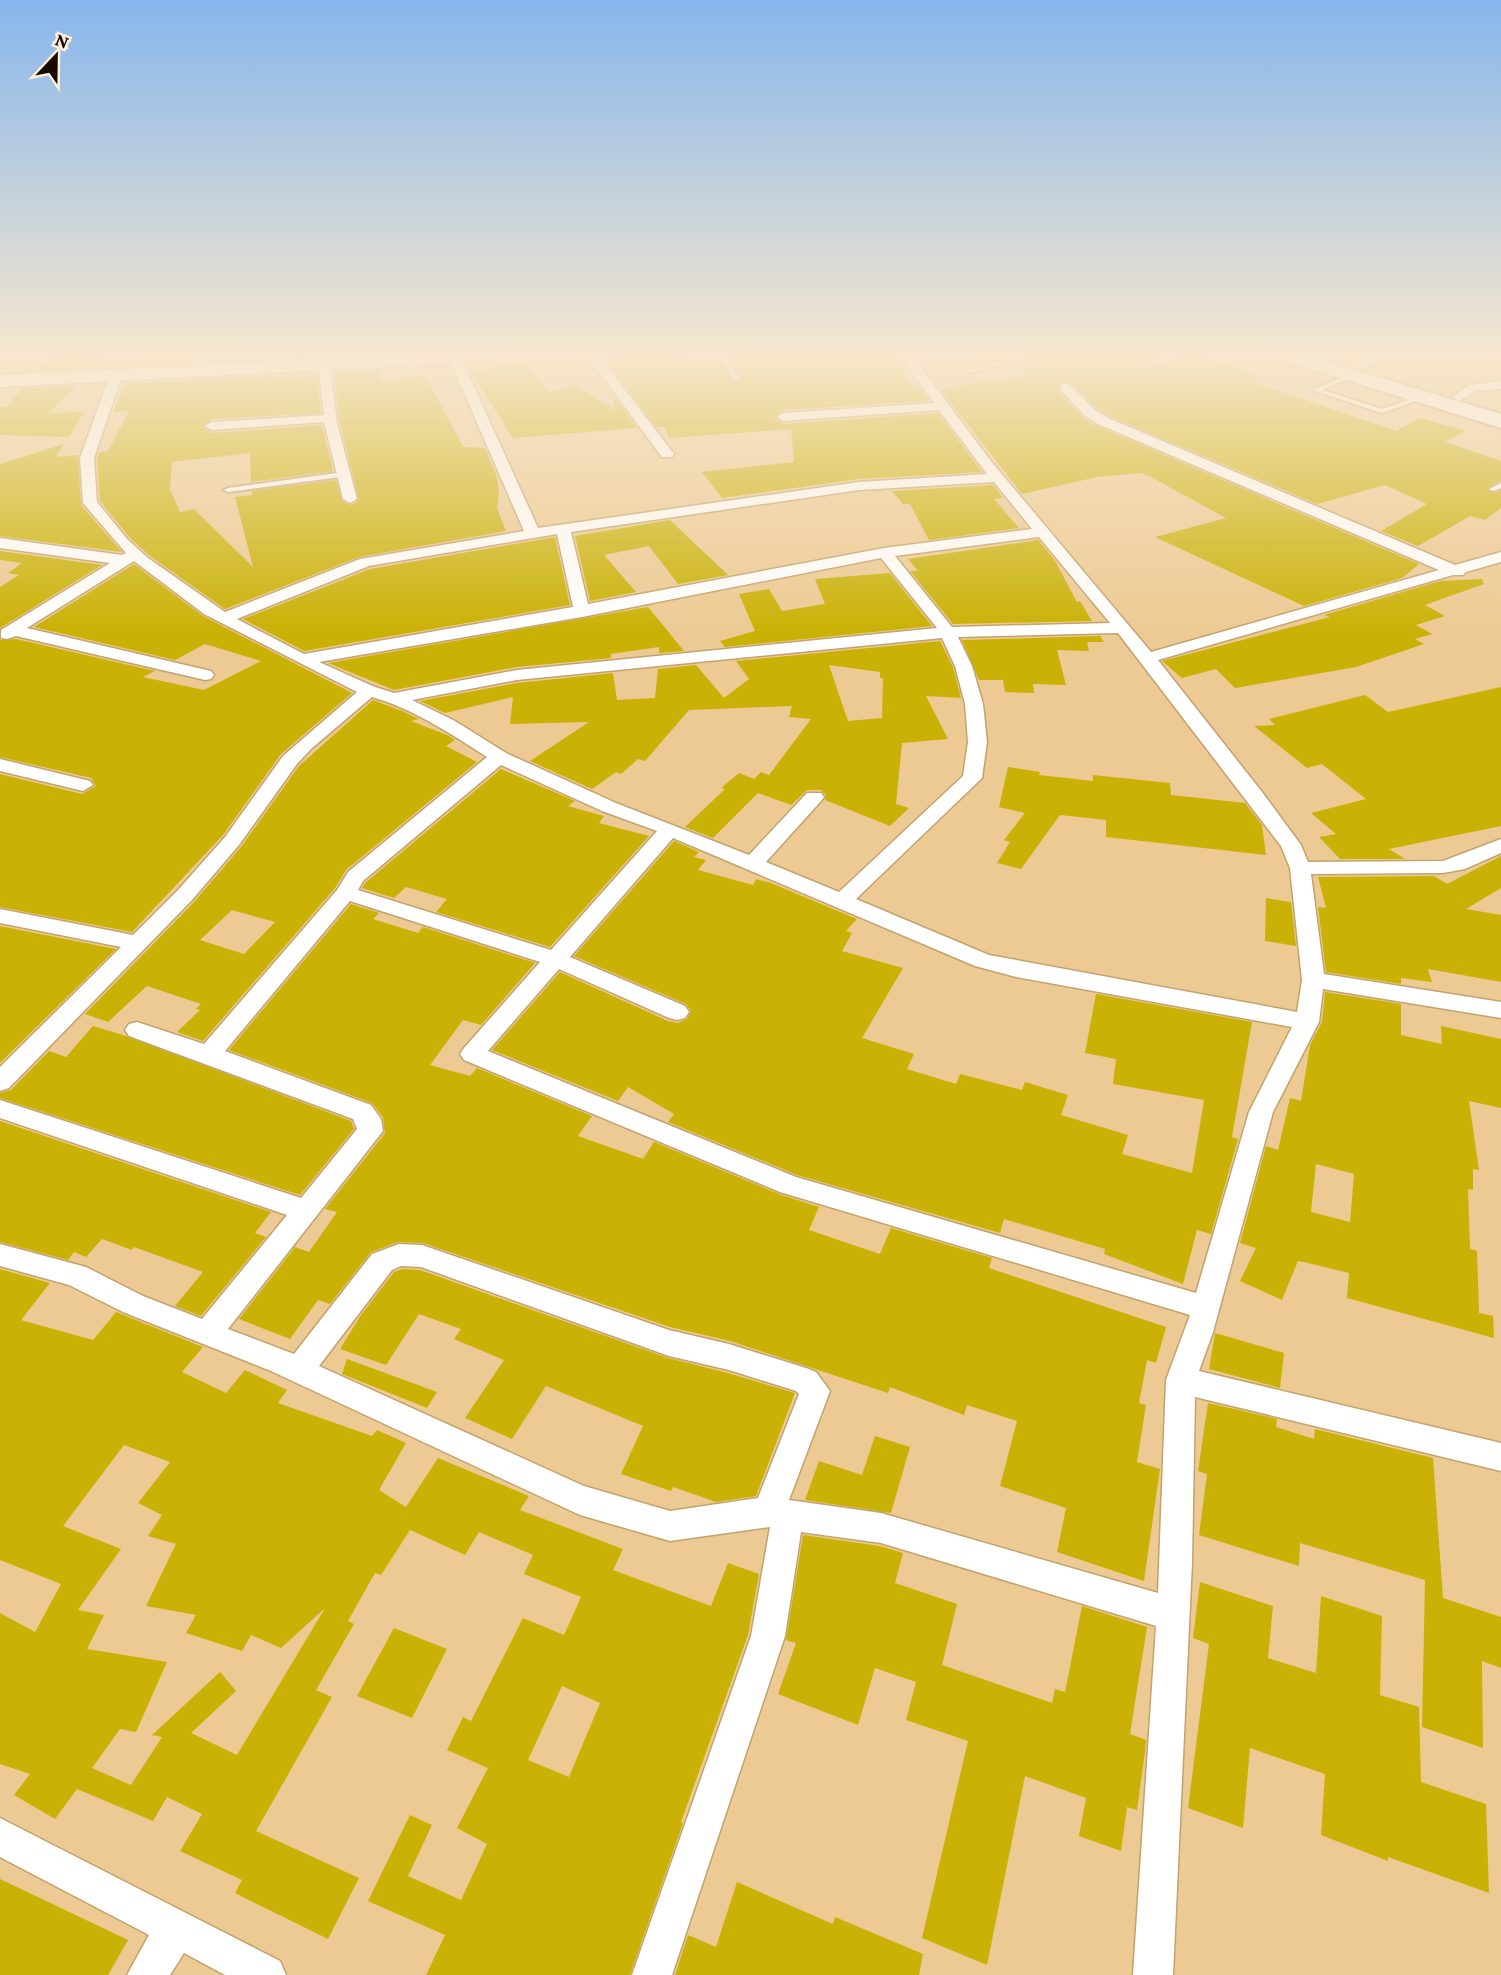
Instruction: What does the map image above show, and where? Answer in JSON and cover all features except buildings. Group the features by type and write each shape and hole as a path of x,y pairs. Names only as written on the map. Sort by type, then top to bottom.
{"street":[{"path":"90,448 87,458 90,503 129,557 225,618 369,691 394,698 449,725 499,757 610,807 670,829 999,966 1307,1022"},
{"path":"338,448 350,499"},
{"path":"500,448 533,533"},
{"path":"663,448 667,454"},
{"path":"974,448 1147,658 1291,845 1300,868 1313,980 1307,1022 1261,1112 1199,1332 1181,1380 1173,1614 1153,1975"},
{"path":"1167,448 1458,572"},
{"path":"225,618 277,594 365,562 533,533 859,485 997,478"},
{"path":"563,529 582,612"},
{"path":"303,659 582,612 885,553 1042,531"},
{"path":"0,543 129,557"},
{"path":"842,901 972,778 976,765 978,721 965,670 947,632 885,553"},
{"path":"7,634 129,557"},
{"path":"1147,658 1458,572 1501,557"},
{"path":"394,698 517,675 947,632 1122,628"},
{"path":"7,634 205,675"},
{"path":"0,1082 137,943 232,841 290,760 304,745 369,691"},
{"path":"210,1053 346,893 355,877 499,757"},
{"path":"0,765 83,785"},
{"path":"752,864 814,797"},
{"path":"670,829 472,1054 789,1185 1204,1307"},
{"path":"1300,868 1443,867 1458,864 1501,845"},
{"path":"346,893 555,959 677,1012"},
{"path":"0,916 137,943"},
{"path":"1313,980 1501,1010"},
{"path":"137,1030 210,1053 281,1083 362,1112 368,1119 370,1131 208,1333"},
{"path":"0,1109 305,1210"},
{"path":"0,1255 76,1275 133,1304 299,1370 580,1500 670,1526 778,1514 881,1528 1173,1614"},
{"path":"299,1370 382,1262 399,1255 422,1256 669,1343 729,1357 806,1381 815,1391 778,1514 768,1636 652,1975"},
{"path":"1181,1380 1501,1457"},
{"path":"0,1837 266,1975"},
{"path":"147,1975 177,1928"}],"lane":[{"path":"228,490 344,474"}]}
